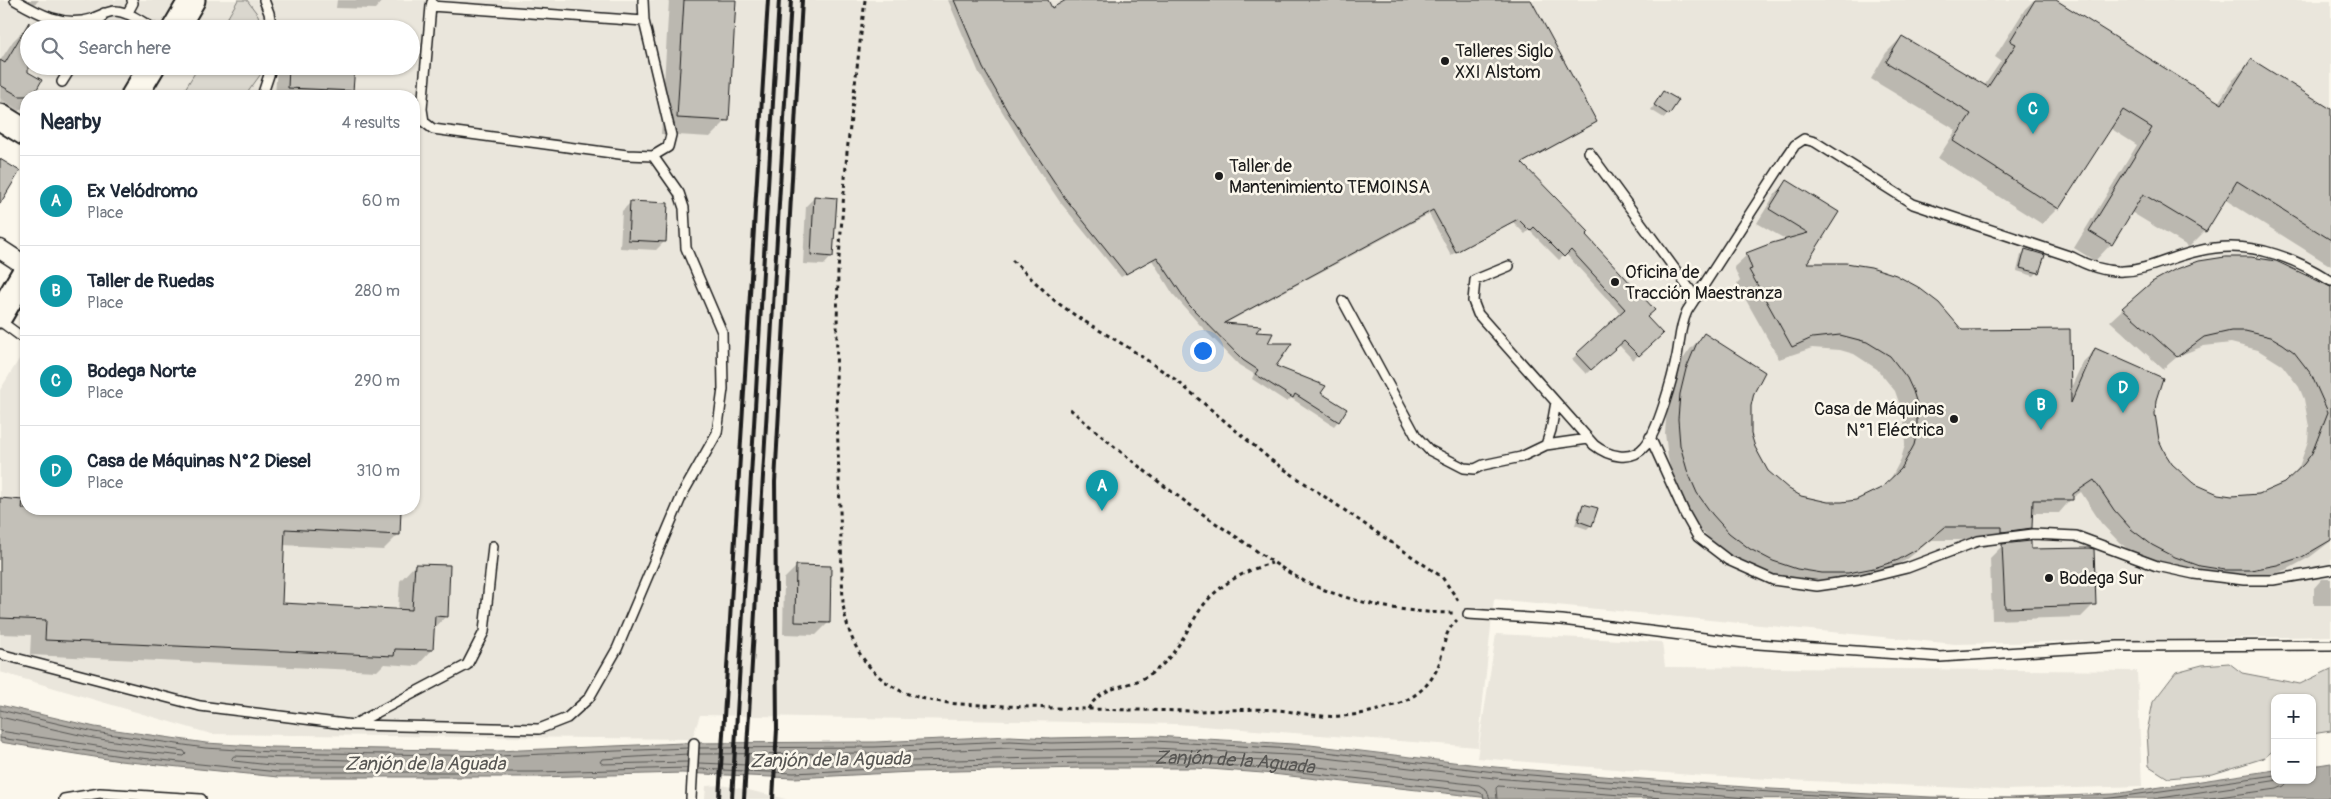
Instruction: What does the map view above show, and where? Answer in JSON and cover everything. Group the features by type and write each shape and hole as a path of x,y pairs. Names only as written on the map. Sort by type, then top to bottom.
{"street":[{"path":"180,20 192,0"},
{"path":"138,90 147,75"},
{"path":"0,117 20,129"},
{"path":"0,249 20,262"},
{"path":"0,315 20,280"}],"lane":[{"path":"15,0 45,17 55,20"},
{"path":"127,14 133,3 132,0"},
{"path":"264,0 270,20"},
{"path":"642,0 644,21 671,135 668,147 653,156 627,155 433,129 424,122 422,109 431,3 644,21"},
{"path":"83,20 116,11 138,20"},
{"path":"100,20 104,13"},
{"path":"62,82 66,75"},
{"path":"264,90 269,75"},
{"path":"1510,266 1475,280 1473,287 1475,308 1478,314 1588,439 1604,453 1619,457 1632,455 1645,447 1674,370 1682,322 1795,144 1804,139 1815,142 1913,204 2072,257 2099,268 2116,272 2140,270 2192,253 2215,248 2254,249 2292,259 2331,281"},
{"path":"1589,152 1696,298"},
{"path":"0,654 200,706 353,725 539,729 567,718 589,698 617,649 683,493 717,432 722,389 722,332 686,248 684,208 679,193 653,156"},
{"path":"1343,301 1416,436 1430,450 1464,468 1475,469 1483,465 1521,457 1546,445 1588,439"},
{"path":"0,321 20,336"},
{"path":"1546,445 1556,402"},
{"path":"1650,437 1685,514 1698,536 1728,560 1773,580 1817,586 1858,580 1907,568 1978,542 2034,534 2076,536 2157,566 2194,574 2244,580 2273,580 2331,570"},
{"path":"353,725 467,665 484,632 492,546"},
{"path":"1468,614 1562,620 1744,643 1940,657 2118,646 2331,645"},
{"path":"691,799 694,743"},
{"path":"64,799 100,793 201,799"}],"path":[{"path":"865,0 846,161 838,290 836,386 843,604 847,627 856,649 876,673 894,686 915,696 958,705 1088,709 1278,710 1319,717 1361,714 1407,700 1424,687 1438,667 1446,634 1452,625 1468,614"},
{"path":"1012,260 1055,300 1079,318 1153,363 1176,380 1278,465 1442,577 1468,614"},
{"path":"1070,410 1159,483 1273,562 1308,583 1354,599 1410,611 1468,614"},
{"path":"1088,709 1101,693 1110,688 1139,681 1164,663 1176,651 1199,610 1220,588 1245,572 1273,562"}],"shaded area":[{"path":"0,0 2331,0 2331,636 1955,644 1494,599 1478,747 1176,724 700,715 692,739 211,734 0,672 0,390 20,358 20,515 420,515 420,90 20,90 20,110 0,98"},
{"path":"238,0 247,0 259,20 226,20"},
{"path":"194,75 260,75 249,90 184,90"},
{"path":"1496,634 1662,642 1665,667 2137,671 2142,786 2006,790 1704,776 1477,758"},
{"path":"2229,663 2242,673 2300,684 2331,669 2331,731 2316,733 2316,694 2271,694 2271,752 2264,758 2213,774 2168,778 2149,766 2147,732 2153,702 2176,672 2202,665"},
{"path":"720,785 786,799 705,799 706,786"}],"water":[{"name":"Zanjón de la Aguada","path":"0,705 95,727 206,743 271,747 498,751 683,743 875,742 1010,736 1051,738 1154,736 1310,745 1495,767 1590,775 1771,789 1931,797 2011,798 2114,794 2271,771 2271,784 2316,784 2316,765 2331,763 2331,798 1499,799 1263,773 1196,768 1084,768 912,772 794,778 682,773 538,777 278,777 120,761 0,742"}],"building":[{"path":"684,0 736,0 729,121 677,118"},
{"name":"Taller de Mantenimiento TEMOINSA","path":"954,0 1048,0 1052,8 1066,0 1531,0 1597,122 1522,163 1589,232 1586,235 1655,310 1647,317 1663,334 1639,356 1624,341 1591,370 1576,354 1625,309 1571,250 1564,257 1534,227 1530,231 1518,219 1456,252 1433,210 1224,323 1261,326 1256,332 1273,333 1268,343 1292,343 1276,366 1326,386 1321,393 1347,409 1339,422 1295,394 1293,398 1255,374 1258,370 1243,360 1189,305 1157,257 1126,274 1065,198 1008,112 983,68"},
{"path":"2035,0 2056,0 2222,104 2251,59 2331,109 2331,240 2237,181 2206,232 2143,194 2112,245 2089,231 2152,128 2123,110 2059,209 1953,141 1971,114 1886,62 1902,36 1988,87 2016,44 2010,41"},
{"path":"20,37 20,75 33,75 42,80 36,90 20,90 19,96 0,85 0,60 5,63"},
{"path":"289,75 354,75 353,90 288,88"},
{"path":"1663,91 1679,100 1669,115 1654,105"},
{"path":"0,159 20,171 0,204"},
{"path":"1787,180 1839,212 1807,263 1846,263 1871,267 1896,275 1918,287 1939,303 1962,330 2070,329 2071,403 2095,348 2163,378 2156,400 2155,414 2159,440 2165,453 2172,464 2193,483 2218,494 2232,496 2259,494 2284,483 2304,464 2312,453 2328,412 2311,374 2294,352 2283,344 2271,337 2245,331 2231,331 2204,337 2177,357 2122,308 2152,282 2174,270 2199,261 2225,257 2251,257 2276,261 2331,287 2331,540 2302,557 2277,565 2251,570 2225,570 2200,566 2175,557 2152,545 2131,529 2114,510 2094,480 2073,494 2073,500 2033,500 2032,528 2002,532 2002,527 1945,527 1921,547 1898,560 1874,568 1848,573 1822,573 1797,569 1773,561 1750,549 1729,533 1697,493 1687,470 1680,445 1678,419 1680,394 1686,369 1696,345 1704,333 1765,372 1754,393 1751,406 1751,434 1755,447 1768,471 1789,489 1801,496 1828,502 1842,502 1856,500 1881,488 1901,469 1914,445 1917,432 1917,404 1913,391 1907,378 1890,356 1867,342 1840,335 1812,338 1792,347 1749,270 1752,269 1746,253 1772,243 1808,233 1769,209"},
{"path":"814,196 837,198 833,257 811,255"},
{"path":"630,201 668,203 666,242 628,240"},
{"path":"2025,249 2045,255 2039,273 2020,268"},
{"path":"0,498 20,500 20,515 401,515 400,535 285,529 282,603 412,610 415,564 450,565 448,617 435,616 433,650 395,649 394,656 45,640 46,620 0,618"},
{"path":"1583,504 1598,508 1592,526 1578,521"},
{"name":"Bodega Sur","path":"2031,541 2031,549 2094,549 2096,605 2005,608 2002,544"},
{"path":"796,565 831,566 830,623 795,622"}],"railway":[{"path":"719,799 768,0"},
{"path":"732,799 779,0"},
{"path":"744,799 791,0"},
{"path":"773,799 777,729 775,482 802,0"}],"place":[{"name":"Talleres Siglo XXI Alstom","path":"1445,61"},
{"name":"Bodega Norte","path":"2033,134"},
{"name":"Taller de Mantenimiento TEMOINSA","path":"1219,176"},
{"name":"Oficina de Tracción Maestranza","path":"1615,282"},
{"name":"Casa de Máquinas N°2 Diesel","path":"2123,413"},
{"name":"Casa de Máquinas N°1 Eléctrica","path":"1954,419"},
{"name":"Taller de Ruedas","path":"2041,430"},
{"name":"Ex Velódromo","path":"1102,511"},
{"name":"Bodega Sur","path":"2049,578"}]}
